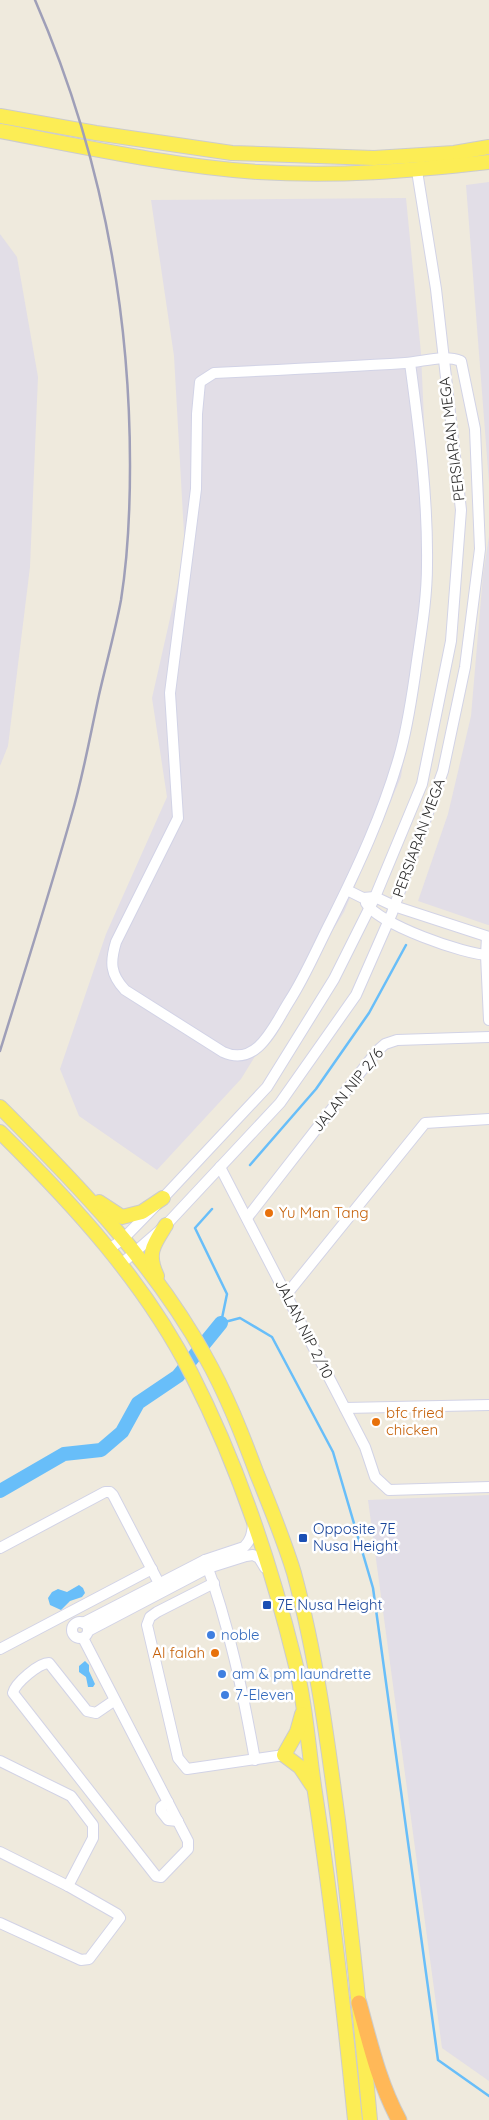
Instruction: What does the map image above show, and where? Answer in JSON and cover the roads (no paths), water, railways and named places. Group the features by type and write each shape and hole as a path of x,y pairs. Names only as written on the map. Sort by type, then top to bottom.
{"highway":[{"path":"359,2003 380,2075 390,2104 399,2120"}],"main road":[{"path":"0,116 96,133 232,153 374,158 454,153 489,147"},
{"path":"0,131 177,163 258,172 329,174 417,171 489,162"},
{"path":"0,1107 77,1184 135,1253 169,1298 206,1357 245,1441 293,1571 315,1658 328,1739 359,2003 370,2120"},
{"path":"0,1132 64,1196 120,1265 153,1310 191,1373 220,1437 253,1523 273,1580 295,1661 324,1851 355,2120"},
{"path":"77,1184 122,1217 142,1212 163,1198"},
{"path":"166,1225 154,1243 151,1262 169,1298"},
{"path":"303,1709 297,1732 284,1755 300,1767 314,1788"},
{"path":"347,2054 347,2120"}],"street":[{"path":"410,363 418,419 427,538 424,613 407,728 378,818 347,890 295,992 255,1051 239,1057 223,1052 125,990 118,982 111,959 116,942 178,818 170,693 196,489 197,414 200,382 214,373 410,363 443,359 436,289 417,171"},
{"name":"PERSIARAN MEGA","path":"108,1250 123,1239 163,1198 267,1086 334,979 375,896 422,784 451,642 461,510 443,359 461,361 464,368 474,429 480,549 465,667 443,771 388,922 356,995 280,1103 166,1225 120,1265"},
{"path":"347,890 363,898 369,908 388,922 466,952 487,955"},
{"path":"363,898 375,896 394,906 488,937 489,1020"},
{"name":"JALAN NIP 2/6","path":"247,1218 377,1051 385,1044 397,1040 489,1037"},
{"path":"286,1295 425,1123 489,1119"},
{"name":"JALAN NIP 2/10","path":"220,1167 366,1447 375,1478 389,1490 489,1487"},
{"path":"345,1408 489,1404"},
{"path":"0,1548 105,1492 110,1492 114,1495 161,1588"},
{"path":"115,1700 96,1713 88,1712 49,1663 42,1664 16,1685 13,1693 156,1876 161,1877 188,1849 188,1840 178,1821 168,1820 161,1811 162,1807 168,1802 115,1700 85,1630 206,1564 244,1547 252,1534 253,1523"},
{"path":"206,1564 253,1555 259,1558 273,1580"},
{"path":"206,1564 214,1583 245,1700 255,1760"},
{"path":"0,1650 152,1569"},
{"path":"214,1583 157,1612 150,1618 147,1625 171,1720 178,1758 187,1769 284,1755"},
{"path":"0,1761 71,1796 93,1825 93,1838 68,1886"},
{"path":"0,1852 68,1886 117,1914 120,1918 89,1959 81,1960 0,1923"}],"water":[{"path":"79,1585 85,1593 82,1597 70,1601 61,1610 50,1605 48,1598 52,1592 58,1589 67,1592"},
{"path":"85,1661 89,1665 89,1671 95,1684 93,1687 88,1687 86,1677 79,1672 79,1666"}],"waterway":[{"path":"250,1165 316,1089 369,1013 406,945"},
{"path":"212,1209 195,1228 227,1294 221,1323 240,1318 272,1337 333,1452 373,1588 438,2060 489,2096"},
{"path":"0,1491 64,1454 101,1450 122,1432 138,1403 178,1376 221,1323"}],"railway":[{"path":"0,1051 54,876 83,772 121,600 127,550 130,499 129,405 124,346 117,286 106,228 77,112 35,0"}],"place":[{"name":"Yu Man Tang","path":"269,1213"},
{"name":"bfc fried chicken","path":"376,1422"},
{"name":"Opposite 7E Nusa Height","path":"303,1538"},
{"name":"7E Nusa Height","path":"267,1605"},
{"name":"noble","path":"211,1635"},
{"name":"Al falah","path":"215,1653"},
{"name":"am & pm laundrette","path":"222,1674"},
{"name":"7-Eleven","path":"225,1695"}]}
